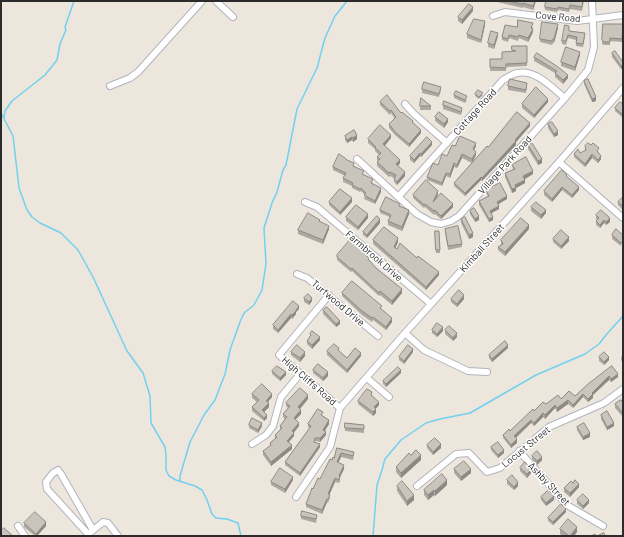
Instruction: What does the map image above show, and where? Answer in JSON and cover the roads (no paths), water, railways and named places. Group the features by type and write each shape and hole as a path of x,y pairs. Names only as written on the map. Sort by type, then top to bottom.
{"street":[{"path":"110,86 130,78 138,72 202,1"},
{"path":"216,1 233,17"},
{"name":"Village Park Road","path":"357,159 417,214 431,222 440,224 451,222 459,216 565,98 588,70 594,47 594,18 592,1"},
{"name":"Cove Road","path":"494,16 505,12 577,21 623,15"},
{"name":"Cottage Road","path":"398,196 503,80 518,73 530,74 538,77 565,98"},
{"name":"Kimball Street","path":"340,408 405,333 560,162 623,88"},
{"path":"405,104 447,143"},
{"path":"560,162 623,218"},
{"name":"Farmbrook Drive","path":"305,202 317,207 431,304"},
{"name":"Turfwood Drive","path":"296,274 307,278 330,295 378,336"},
{"name":"High Cliffs Road","path":"330,295 279,355 340,408"},
{"path":"405,333 424,350 468,371 487,372"},
{"path":"252,444 266,435 273,426 281,397 300,374"},
{"path":"367,378 389,397"},
{"name":"Locust Street","path":"417,486 456,454 469,453 487,472 500,468 549,427 604,403 623,389"},
{"path":"296,497 330,447 340,408"},
{"name":"Ashby Street","path":"519,451 567,505 603,526"},
{"path":"58,470 61,474 90,533 47,489 46,482 52,473 58,470"},
{"path":"90,533 103,522 108,524 118,536"},
{"path":"18,526 25,536"}],"waterway":[{"path":"4,118 5,111 12,101 45,75 57,60 60,44 66,30 65,27 74,1"},
{"path":"180,481 180,476 190,442 204,415 215,400 225,374 230,350 240,322 244,313 254,305 262,290 266,264 264,228 286,165 297,109 317,68 325,38 335,16 347,1"},
{"path":"1,113 13,136 19,188 27,210 32,217 40,223 61,233 78,250 93,277 127,351 143,373 150,396 151,423 165,447 166,470 169,476 202,490 212,514 216,518 227,519 238,523 241,536"},
{"path":"373,536 377,485 385,459 401,440 426,423 470,413 536,375 585,354 599,344 623,316"}]}
